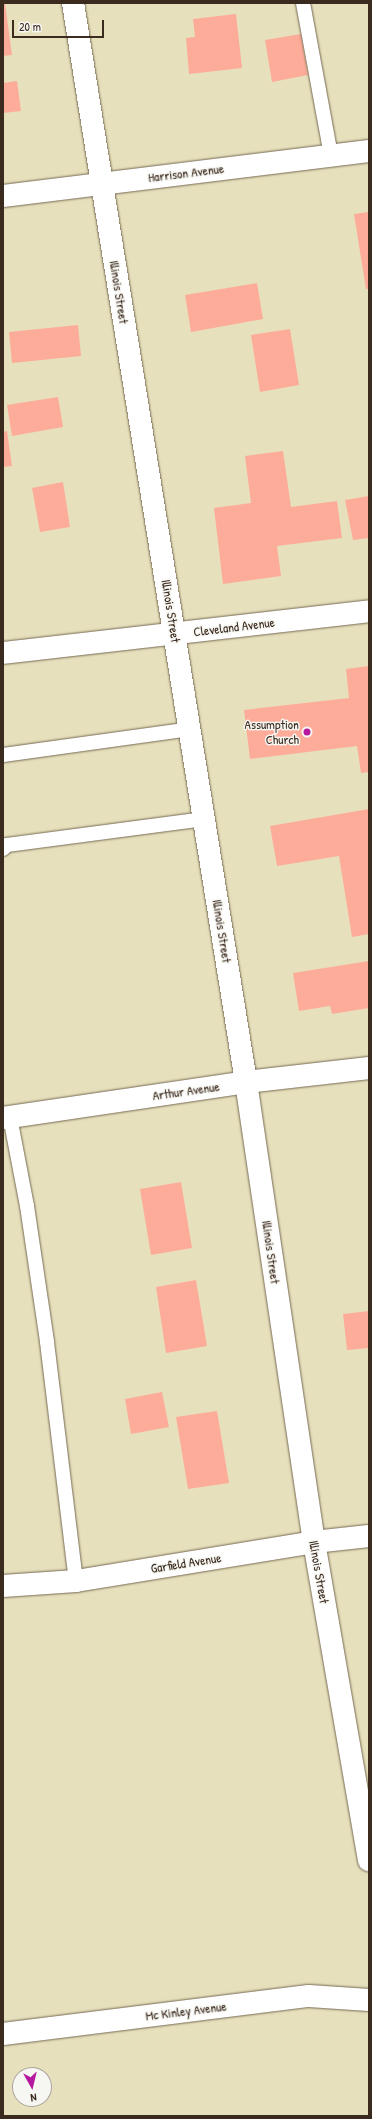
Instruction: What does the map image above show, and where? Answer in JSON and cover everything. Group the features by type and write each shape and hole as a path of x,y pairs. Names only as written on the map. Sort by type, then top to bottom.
{"street":[{"name":"Illinois Street","path":"73,3 246,1082 314,1542 369,1860"},
{"name":"Harrison Avenue","path":"3,196 369,151"},
{"name":"Cleveland Avenue","path":"3,653 369,611"},
{"name":"Arthur Avenue","path":"6,1118 246,1082 369,1068"},
{"name":"Garfield Avenue","path":"3,1586 76,1581 314,1542 369,1536"},
{"name":"Mc Kinley Avenue","path":"3,2034 309,1996 369,2000"}],"lane":[{"path":"303,3 331,156"},
{"path":"3,755 190,729"},
{"path":"4,845 204,819"},
{"path":"6,1118 27,1206 47,1342 76,1581"}],"building":[{"path":"3,3 5,3 12,55 3,56"},
{"path":"236,14 242,68 189,74 186,38 195,37 193,19"},
{"path":"301,34 308,75 272,82 265,40"},
{"path":"17,81 21,111 3,113 3,83"},
{"path":"369,212 369,289 366,289 354,214"},
{"path":"257,283 263,319 191,332 185,295"},
{"path":"78,325 81,356 12,363 9,332"},
{"path":"290,329 299,385 260,392 251,335"},
{"path":"58,397 63,427 12,436 7,405"},
{"path":"7,431 12,466 3,467 3,432"},
{"path":"283,451 291,507 337,501 342,538 277,546 281,576 223,584 214,508 251,503 245,456"},
{"path":"63,482 70,527 40,532 32,488"},
{"path":"369,496 369,538 353,540 345,500"},
{"path":"369,666 369,772 361,773 357,746 250,759 244,710 349,698 346,669"},
{"path":"369,809 369,934 352,937 339,856 277,866 270,826"},
{"path":"369,961 369,1008 332,1014 330,1006 299,1011 293,973"},
{"path":"181,1182 192,1248 151,1255 140,1189"},
{"path":"196,1280 207,1346 166,1353 156,1287"},
{"path":"369,1311 369,1348 347,1350 343,1314"},
{"path":"162,1392 169,1427 131,1434 125,1399"},
{"path":"217,1411 229,1483 188,1489 176,1417"}],"place":[{"name":"Assumption Church","path":"307,732"}]}
